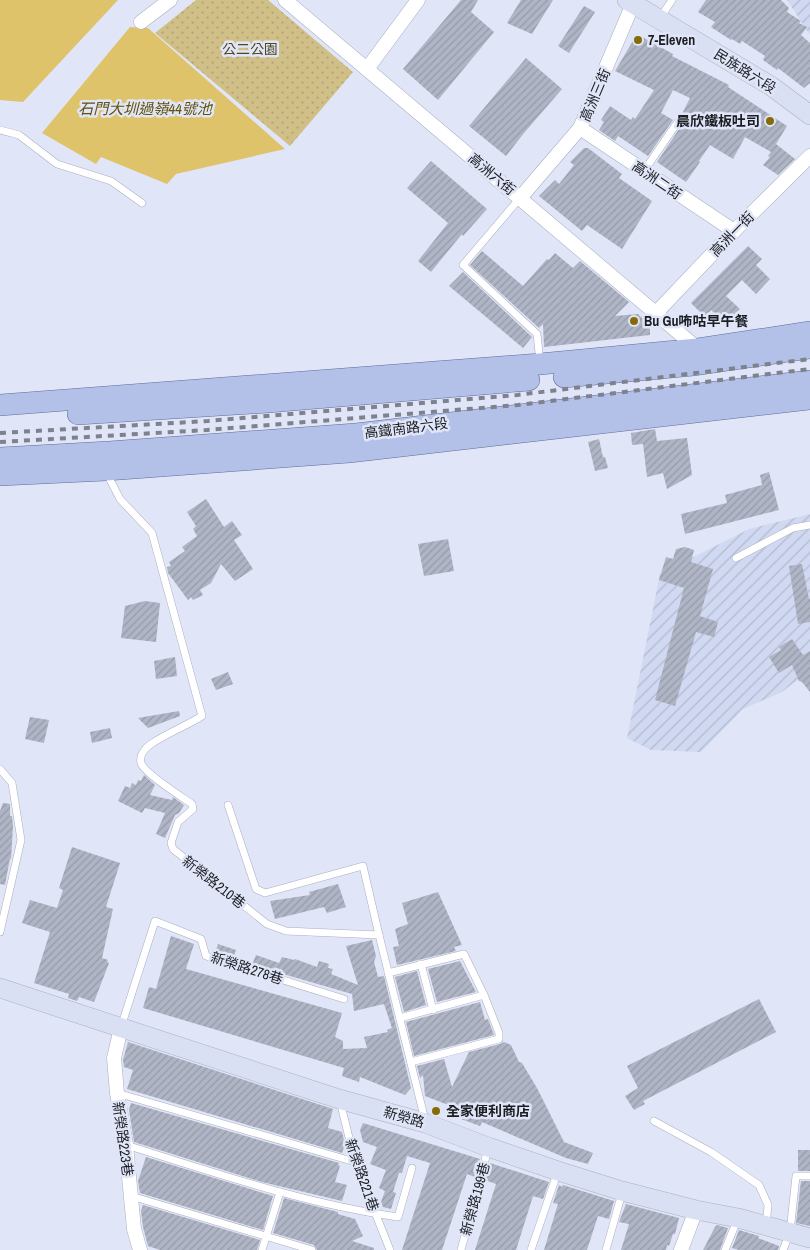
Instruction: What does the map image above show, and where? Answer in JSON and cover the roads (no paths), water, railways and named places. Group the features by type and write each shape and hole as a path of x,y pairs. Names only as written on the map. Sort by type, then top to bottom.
{"main road":[{"path":"0,405 540,364 698,349 810,332"},
{"path":"0,419 268,402 416,390 683,366 810,348"},
{"path":"268,402 342,380"},
{"name":"高鐵南路六段","path":"0,458 356,434 810,380"},
{"name":"高鐵南路六段","path":"0,475 106,470 349,452 810,399"},
{"path":"299,456 356,434"}],"street":[{"path":"141,22 170,0"},
{"name":"高洲六街","path":"285,0 698,349"},
{"path":"367,69 418,0"},
{"name":"民族路六段","path":"630,2 660,18 771,86 810,115"},
{"name":"高洲三街","path":"520,198 580,128 630,2"},
{"name":"高洲二街","path":"580,128 734,231"},
{"name":"高洲一街","path":"656,313 734,231 810,156"},
{"name":"新榮路","path":"0,988 339,1098 425,1123 558,1171 696,1210 738,1218 810,1238"},
{"name":"新榮路223巷","path":"121,1028 114,1058 117,1093 126,1145 134,1229 140,1250"},
{"path":"681,1250 696,1210"}],"lane":[{"path":"660,18 672,0"},
{"path":"644,171 677,123"},
{"path":"0,130 19,134 56,164 112,181 142,202"},
{"path":"520,198 463,265 537,334 540,364"},
{"name":"新榮路210巷","path":"106,470 120,499 152,532 202,716 151,744 143,750 141,756 144,768 192,804 193,809 178,822 171,843 173,850 267,924 286,931 379,935"},
{"path":"736,558 793,528 810,525"},
{"path":"0,769 12,783 21,840 0,932"},
{"path":"228,805 256,889 265,893 363,866 425,1123"},
{"name":"新榮路278巷","path":"121,1028 156,921 201,939 206,956 344,999"},
{"path":"388,973 464,954 484,995 499,1033 499,1039 411,1062"},
{"path":"421,964 433,1010"},
{"path":"400,1018 484,995"},
{"path":"117,1093 355,1162"},
{"name":"新榮路221巷","path":"339,1098 355,1162 390,1250"},
{"path":"654,1121 711,1152 758,1185 768,1205 766,1226"},
{"path":"126,1145 280,1192 375,1214 398,1217 412,1168"},
{"name":"新榮路199巷","path":"461,1250 488,1147"},
{"path":"531,1250 558,1171"},
{"path":"783,1250 790,1232 796,1176 810,1176"},
{"path":"606,1250 622,1190"},
{"path":"262,1250 280,1192"},
{"path":"131,1196 312,1250"},
{"path":"725,1250 738,1218"}],"water":[{"name":"石門大圳過嶺44號池","path":"0,0 118,0 23,102 0,100"},
{"name":"石門大圳過嶺44號池","path":"130,27 148,28 285,149 176,174 167,184 101,157 96,164 42,133"}],"railway":[{"path":"0,433 208,421 517,395 810,359"},
{"path":"0,442 207,430 518,405 810,369"}],"place":[{"name":"7-Eleven","path":"638,40"},
{"name":"晨欣鐵板吐司","path":"770,121"},
{"name":"Bu Gu咘咕早午餐","path":"634,321"},
{"name":"全家便利商店","path":"436,1111"}],"park label":[{"name":"公二公園","path":"250,49"}]}
